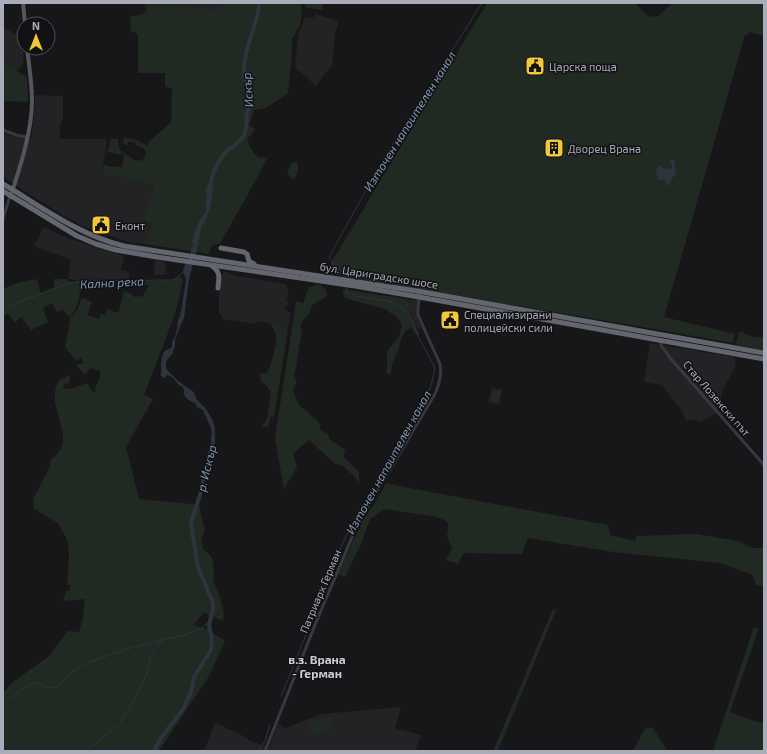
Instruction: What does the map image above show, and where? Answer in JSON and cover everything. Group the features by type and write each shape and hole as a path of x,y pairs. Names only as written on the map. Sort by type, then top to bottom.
{"highway":[{"name":"бул. Цариградско шосе","path":"3,184 69,224 91,236 109,242 124,246 185,255 211,265 339,281"},
{"name":"бул. Цариградско шосе","path":"3,191 71,232 96,244 112,249 184,261 232,262 267,267 354,284 764,353"},
{"path":"221,248 244,252 247,255 249,262 267,267"},
{"path":"232,262 245,261 248,258"},
{"path":"211,265 217,270 219,276 218,288"},
{"path":"219,276 223,270 229,268"},
{"name":"бул. Цариградско шосе","path":"420,294 764,359"}],"main road":[{"path":"23,3 24,16"},
{"path":"10,196 30,123 32,102 29,56"}],"street":[{"path":"3,130 27,137"},
{"path":"3,219 10,196"},
{"name":"Патриарх Герман","path":"265,751 315,625 358,523 412,434 441,378 441,368 437,355 418,315 420,294"},
{"name":"Стар Лозенски път","path":"662,340 661,345 670,358 764,465"}],"shaded area":[{"path":"145,3 222,3 219,11 146,16"},
{"path":"222,3 301,3 302,15 300,25 292,39 288,93 266,108 254,110 249,125 255,129 247,139 251,149 259,158 268,157 220,244 212,245 209,254 144,244 152,224 142,219 154,187 141,181 102,175 104,164 107,166 122,167 124,155 107,152 111,139 118,139 119,148 121,151 139,161 145,156 145,150 135,145 135,142 128,142 128,145 125,145 123,143 124,138 136,140 147,146 149,142 171,122 172,88 165,87 165,73 138,73 138,35 131,32 130,17 140,15 151,5 193,7 218,11"},
{"path":"305,3 324,3 322,10 306,8"},
{"path":"487,3 635,3 646,14 652,17 658,16 672,3 764,3 764,36 750,32 748,35 745,35 664,317 735,334 732,343 325,273"},
{"path":"315,14 339,21 335,34 332,67 326,72 316,86 295,67 298,35 305,17 313,18"},
{"path":"3,27 16,35 16,56 24,56 23,64 16,70 3,62"},
{"path":"3,62 27,77 28,102 3,101"},
{"path":"35,95 63,96 63,120 60,124 60,139 107,139 102,175 141,181 154,187 142,219 152,224 144,244 129,242 84,227 59,213 3,177 3,133 15,137 31,139"},
{"path":"672,159 674,160 675,175 670,184 667,185 663,179 659,181 656,170 660,165 663,169 672,168 670,161"},
{"path":"293,162 297,162 298,168 295,178 291,179 287,171"},
{"path":"211,180 214,186 212,197 209,210 201,227 197,251 189,279 184,318 175,340 173,353 166,363 166,367 174,377 194,392 197,399 210,415 215,428 215,437 213,442 211,428 203,410 186,398 182,386 180,386 172,377 167,375 164,378 161,376 162,355 166,350 172,348 172,342 175,337 180,316 186,280 183,269 190,255 191,248 194,245 192,242 196,228 206,212 207,196 205,191"},
{"path":"15,196 69,227 92,238 115,246 155,253 154,255 115,248 86,237"},
{"path":"44,227 67,238 124,256 121,270 129,272 129,279 69,279 68,276 71,260 34,246"},
{"path":"155,260 165,262 167,274 154,275"},
{"path":"224,272 237,276 286,284 289,293 286,300 289,302 285,310 291,313 288,329 275,324 257,321 256,324 222,319 222,315 219,314 219,291 222,274"},
{"path":"179,276 183,279 177,307 144,395 153,399 126,447 139,499 200,506 205,531 201,540 203,549 212,557 214,571 213,580 221,600 224,614 223,621 204,613 194,625 207,629 225,641 209,676 159,751 3,751 3,693 13,682 49,656 68,631 79,632 83,617 85,599 63,601 66,591 70,590 70,585 67,585 69,552 67,539 58,523 34,509 33,499 51,465 49,462 60,450 63,440 55,396 56,388 60,379 63,379 68,375 70,376 69,384 65,383 63,388 70,389 87,383 94,394 100,377 100,371 90,368 85,375 76,365 84,363 81,358 76,361 65,347 69,319 77,310 82,298 92,302 87,315 99,319 100,314 105,315 107,309 118,313 124,291 132,294 134,297 143,296 149,285 130,287 129,282 173,280"},
{"path":"37,279 41,293 54,287 54,279 67,279 70,283 80,281 82,283 77,306 69,317 63,309 57,312 52,303 43,308 48,322 31,330 21,317 15,323 8,314 3,317 3,289 24,281"},
{"path":"316,284 320,285 327,291 327,296 312,305 310,312 301,323 302,331 294,375 297,382 293,391 299,405 318,421 321,430 328,434 330,440 346,450 343,456 359,472 359,484 354,476 343,466 334,463 309,440 293,453 297,467 284,489 275,438 296,301 303,303 309,287 315,286"},
{"path":"343,289 407,299 411,316 420,335 416,335 412,328 406,330 402,336 392,365 391,374 387,374 387,351 399,337 402,325 397,317 383,308 345,298"},
{"path":"431,296 660,336 658,338"},
{"path":"407,299 417,300 417,317 422,328 418,329 411,316"},
{"path":"271,323 288,329 274,417 271,416 268,428 262,426 267,419 271,392 264,383 262,383 259,374 267,373 274,354 276,334"},
{"path":"739,331 741,333 742,331 749,336 764,338 764,350 736,345"},
{"path":"650,343 734,357 736,365 722,391 721,401 717,412 701,422 691,419 686,421 682,411 662,385 644,382"},
{"path":"492,388 502,390 499,404 489,402"},
{"path":"386,483 608,525 610,535 635,541 636,536 696,534 738,541 753,548 764,548 764,586 756,585 753,575 720,563 613,552 528,538 522,554 464,553 458,564 446,560 452,549 447,536 448,523 437,517 385,509 370,519 361,544 345,577 338,574 364,518 375,503"},
{"path":"553,609 556,610 498,751 493,751"},
{"path":"754,627 759,628 730,712 764,723 764,751 713,751"},
{"path":"401,707 395,728 421,735 415,751 268,751 278,723 285,728 322,714"},
{"path":"331,717 333,731 311,735 309,721"},
{"path":"215,723 240,734 252,742 265,746 263,751 204,751"},
{"path":"648,727 653,728 666,749 665,751 633,751 644,730"}],"waterway":[{"name":"Искър","path":"210,185 214,171 221,157 239,142 245,133 250,100 244,75 244,63 256,21 259,3"},
{"name":"Източен напоителен канал","path":"344,277 343,272 336,268 329,257 385,156 482,3"},
{"name":"Кална река","path":"3,308 70,283 80,281 173,280 183,272"},
{"name":"Източен напоителен канал","path":"281,697 344,540 355,518 421,407 431,386 435,368 417,334 412,320 402,307 388,301 355,296 347,292 346,286"},
{"name":"р. Искър","path":"154,751 161,738 183,709 191,692 194,677 211,650 212,638 209,626 213,603 198,567 191,524 200,495 213,437"},
{"name":"р. Искър","path":"88,751 92,746 120,724 138,693 146,676 151,655 159,642 164,639 182,636 201,629 210,621"},
{"path":"3,703 27,686 34,683 50,688 55,687 60,684 71,672 87,663 127,649 162,640"},
{"name":"Източен напоителен канал","path":"259,751 265,741 270,724"}],"place":[{"name":"Царска поща","path":"535,66"},
{"name":"Дворец Врана","path":"554,148"},
{"name":"Еконт","path":"101,225"},
{"name":"Специализирани полицейски сили","path":"450,320"}],"district":[{"name":"в.з. Врана - Герман","path":"317,666"}]}
